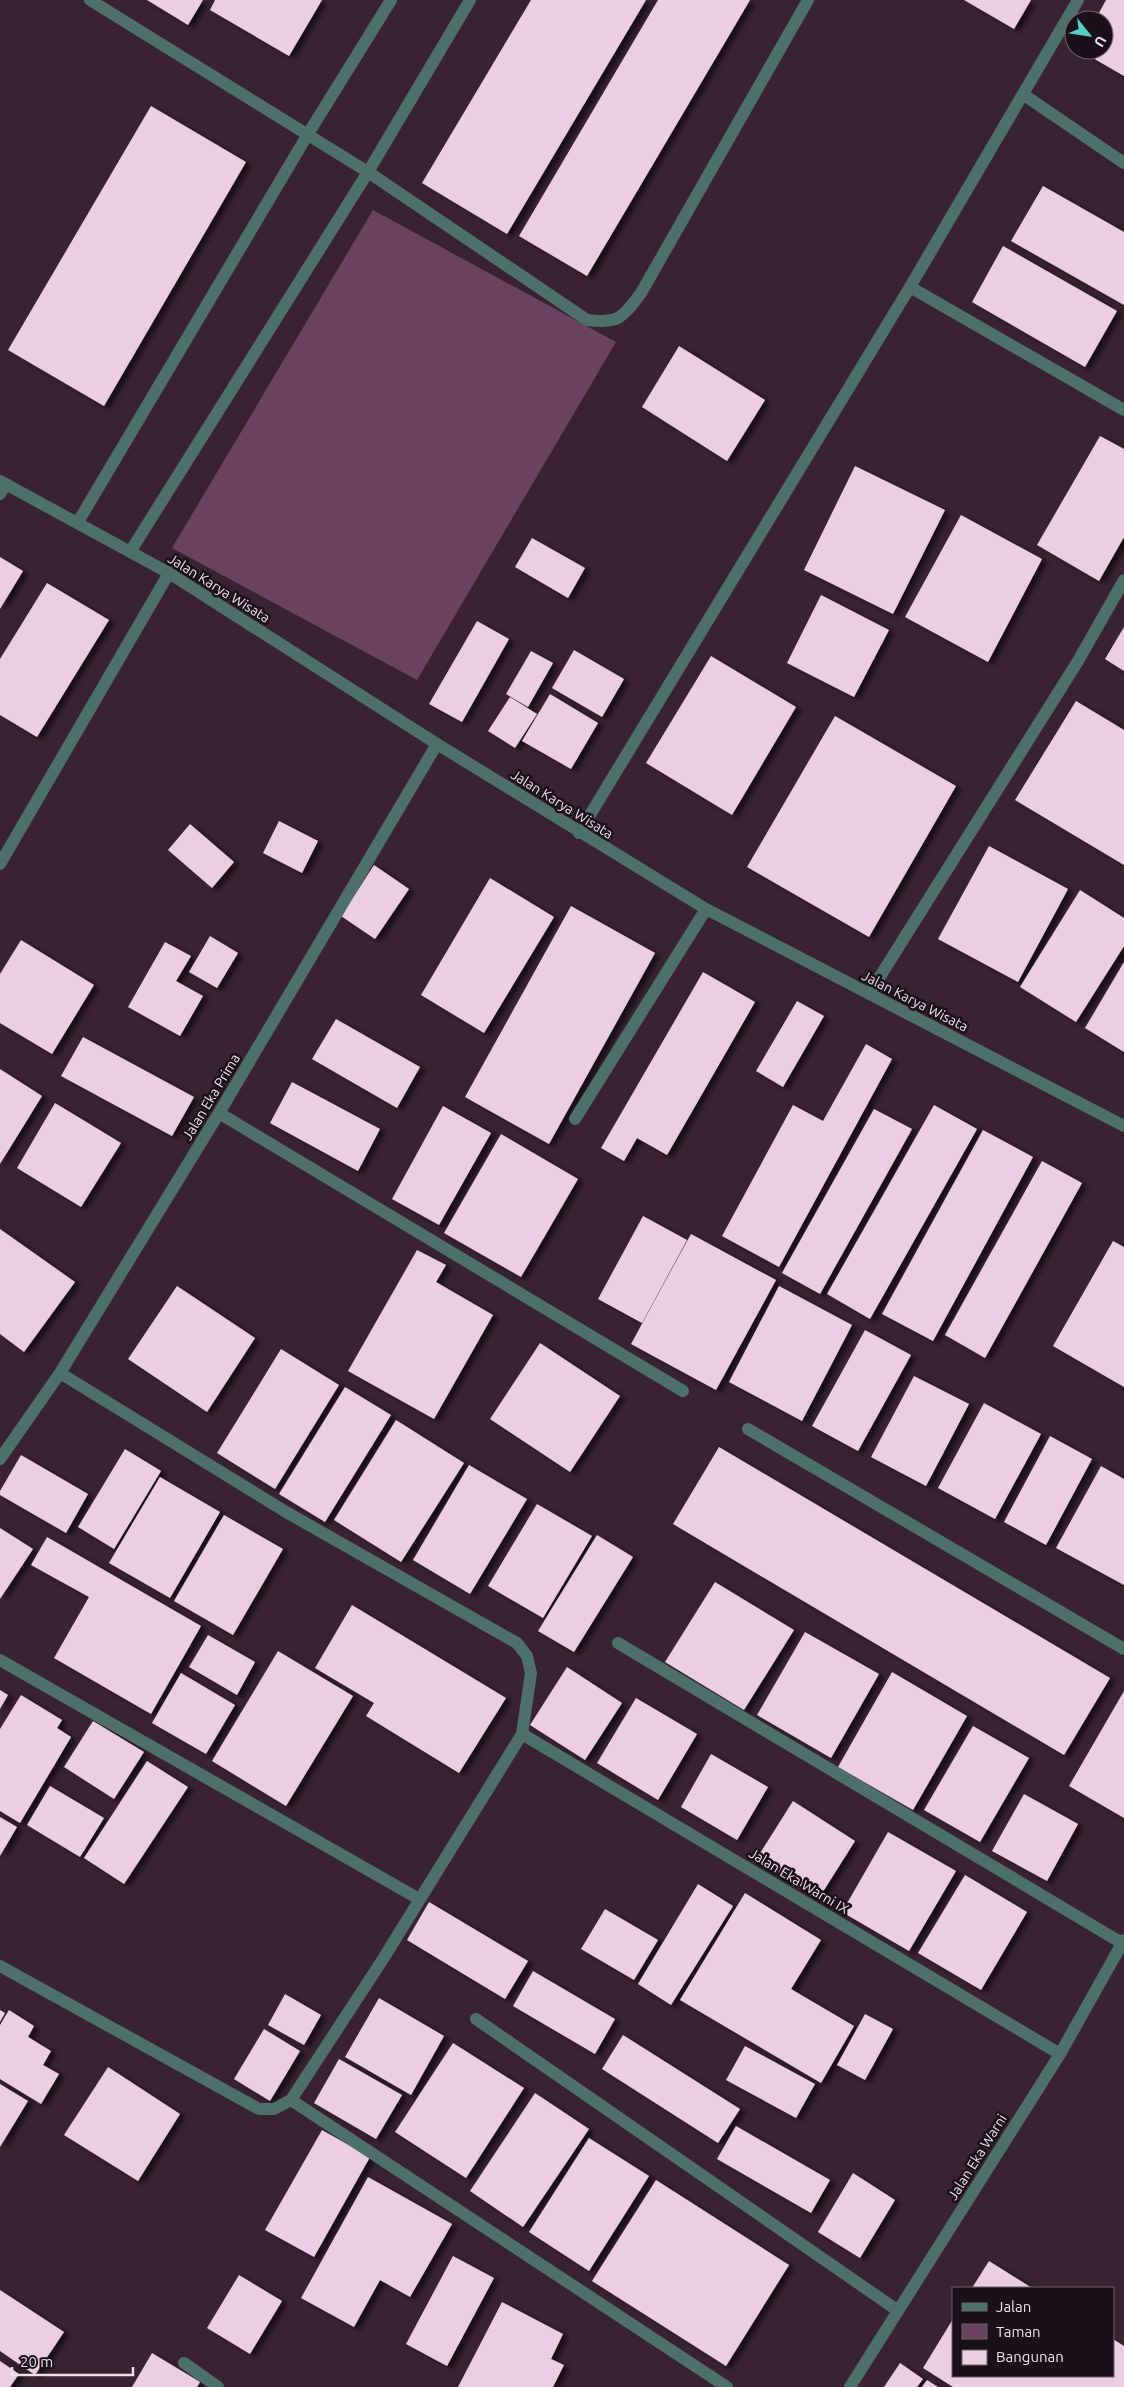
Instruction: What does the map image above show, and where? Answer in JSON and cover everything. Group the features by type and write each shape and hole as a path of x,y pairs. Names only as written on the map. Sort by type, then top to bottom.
{"street":[{"path":"90,0 368,172 587,320 607,322 624,314 641,293 808,0"},
{"path":"78,522 308,134 391,0"},
{"path":"130,552 368,172 470,0"},
{"path":"579,833 910,287 1078,0"},
{"path":"1024,95 1124,163"},
{"path":"910,287 1124,410"},
{"name":"Jalan Karya Wisata","path":"2,486 78,522 169,573 579,833 706,909 1124,1126"},
{"path":"0,864 169,573"},
{"path":"869,994 1078,661 1124,580"},
{"name":"Jalan Eka Prima","path":"0,1459 60,1373 219,1113 437,744"},
{"path":"575,1119 706,909"},
{"path":"219,1113 683,1391"},
{"path":"0,1966 259,2109 274,2108 291,2100 383,1959 522,1734 531,1673 527,1656 517,1643 286,1512 60,1373"},
{"path":"748,1429 1124,1649"},
{"path":"618,1643 1123,1941"},
{"path":"0,1660 419,1899"},
{"name":"Jalan Eka Warni IX","path":"522,1734 1060,2054"},
{"name":"Jalan Eka Warni","path":"850,2387 1060,2054 1123,1941"},
{"path":"476,2019 897,2310"},
{"path":"291,2100 727,2387"},
{"path":"184,2363 218,2387"}],"green space":[{"path":"373,210 616,342 417,680 172,548"}],"building":[{"path":"147,0 203,0 188,25"},
{"path":"215,0 322,0 289,56 210,10"},
{"path":"531,0 646,0 507,234 422,183"},
{"path":"658,0 750,0 587,276 519,236"},
{"path":"964,0 1031,0 1014,29"},
{"path":"1106,0 1124,0 1124,76 1096,60 1114,60 1114,10 1100,10"},
{"path":"151,106 246,162 104,406 8,350"},
{"path":"1043,186 1124,232 1124,305 1011,241"},
{"path":"1003,246 1117,311 1085,367 972,302"},
{"path":"679,346 765,400 727,461 642,407"},
{"path":"1100,436 1124,449 1124,537 1099,581 1037,545"},
{"path":"855,466 945,510 893,614 804,570"},
{"path":"961,515 1042,559 988,662 905,617"},
{"path":"532,538 585,568 568,598 515,567"},
{"path":"0,557 23,571 0,609"},
{"path":"47,583 109,620 37,737 0,715 0,659"},
{"path":"821,595 889,630 854,697 787,663"},
{"path":"477,621 509,639 462,722 429,704"},
{"path":"1124,627 1124,671 1105,659"},
{"path":"574,650 624,679 602,717 552,688"},
{"path":"531,651 553,663 528,707 506,694"},
{"path":"711,656 796,707 732,815 646,763"},
{"path":"550,694 598,723 571,769 522,741"},
{"path":"510,697 537,714 515,748 488,731"},
{"path":"1076,701 1124,730 1124,865 1015,800"},
{"path":"835,716 956,786 869,937 747,867"},
{"path":"279,821 318,841 302,873 263,853"},
{"path":"190,824 234,862 212,888 168,850"},
{"path":"989,846 1068,889 1018,982 938,939"},
{"path":"374,865 409,889 375,939 341,916"},
{"path":"490,878 554,917 484,1033 421,995"},
{"path":"1080,890 1124,918 1124,946 1076,1022 1020,987"},
{"path":"571,906 655,953 549,1144 465,1097"},
{"path":"210,936 238,953 217,988 189,972"},
{"path":"21,940 94,985 52,1054 0,1023 0,974"},
{"path":"165,942 191,956 176,981 203,996 180,1036 128,1007"},
{"path":"1124,962 1124,1052 1085,1028"},
{"path":"703,972 755,1002 667,1155 637,1138 624,1161 601,1148"},
{"path":"797,1001 824,1016 783,1087 756,1071"},
{"path":"336,1019 420,1067 397,1108 312,1059"},
{"path":"83,1037 194,1097 172,1136 61,1076"},
{"path":"866,1044 892,1059 779,1267 722,1236 793,1105 823,1121"},
{"path":"0,1069 42,1096 0,1164"},
{"path":"292,1082 380,1129 358,1171 270,1123"},
{"path":"55,1103 121,1143 81,1207 17,1168"},
{"path":"934,1105 977,1129 870,1319 827,1294"},
{"path":"443,1106 491,1133 439,1225 392,1199"},
{"path":"874,1109 912,1129 820,1294 782,1273"},
{"path":"983,1130 1033,1157 933,1341 882,1314"},
{"path":"501,1134 578,1179 521,1277 444,1233"},
{"path":"1042,1161 1082,1183 985,1358 945,1335"},
{"path":"643,1216 687,1240 642,1323 598,1299"},
{"path":"0,1229 75,1282 24,1352 0,1334"},
{"path":"691,1234 776,1280 716,1390 631,1344"},
{"path":"1113,1241 1124,1247 1124,1387 1053,1346"},
{"path":"417,1250 446,1265 436,1282 493,1315 434,1419 348,1371"},
{"path":"177,1286 255,1338 207,1412 128,1359"},
{"path":"779,1286 852,1325 802,1421 729,1382"},
{"path":"865,1330 911,1355 858,1451 812,1426"},
{"path":"540,1343 620,1396 570,1472 490,1419"},
{"path":"281,1349 339,1385 275,1489 217,1453"},
{"path":"914,1376 969,1404 926,1486 871,1457"},
{"path":"345,1387 391,1415 325,1522 279,1494"},
{"path":"984,1403 1041,1434 995,1519 938,1488"},
{"path":"396,1420 464,1463 401,1562 334,1520"},
{"path":"1050,1436 1092,1459 1046,1545 1004,1522"},
{"path":"719,1447 1110,1678 1064,1755 673,1524"},
{"path":"125,1449 161,1471 114,1549 78,1527"},
{"path":"21,1455 88,1494 66,1533 0,1495 0,1491"},
{"path":"469,1465 527,1499 470,1594 413,1560"},
{"path":"1101,1466 1124,1479 1124,1585 1056,1548"},
{"path":"160,1477 220,1512 170,1598 109,1563"},
{"path":"537,1504 592,1536 543,1618 488,1586"},
{"path":"224,1515 283,1549 233,1635 174,1601"},
{"path":"0,1528 33,1549 0,1599"},
{"path":"597,1535 633,1557 574,1652 538,1631"},
{"path":"47,1537 201,1626 151,1714 54,1658 89,1597 31,1565"},
{"path":"715,1582 794,1630 744,1710 665,1662"},
{"path":"352,1605 506,1698 459,1773 366,1716 374,1703 315,1668"},
{"path":"805,1632 879,1674 831,1758 757,1715"},
{"path":"208,1635 255,1662 237,1695 189,1667"},
{"path":"278,1651 353,1696 286,1806 212,1761"},
{"path":"567,1667 622,1703 585,1760 530,1725"},
{"path":"892,1672 967,1716 913,1810 838,1767"},
{"path":"181,1673 235,1705 206,1754 152,1723"},
{"path":"0,1690 8,1695 0,1709"},
{"path":"1124,1691 1124,1818 1069,1786"},
{"path":"21,1695 62,1720 57,1728 71,1737 20,1823 0,1811 0,1729"},
{"path":"636,1698 697,1734 658,1800 597,1763"},
{"path":"93,1721 144,1752 114,1799 64,1767"},
{"path":"973,1726 1029,1758 980,1842 924,1810"},
{"path":"711,1754 768,1787 737,1840 681,1807"},
{"path":"147,1761 188,1787 124,1884 84,1858"},
{"path":"50,1786 104,1818 80,1857 27,1825"},
{"path":"1024,1794 1078,1824 1047,1881 992,1851"},
{"path":"793,1801 855,1841 819,1898 757,1858"},
{"path":"0,1817 17,1827 0,1856"},
{"path":"888,1832 956,1871 909,1951 842,1912"},
{"path":"965,1875 1027,1912 981,1990 918,1953"},
{"path":"698,1884 733,1906 671,2005 638,1984"},
{"path":"745,1893 821,1940 791,1989 854,2026 821,2083 680,2000"},
{"path":"429,1902 528,1961 505,1999 407,1940"},
{"path":"605,1909 658,1940 634,1980 581,1949"},
{"path":"533,1971 615,2019 595,2054 513,2006"},
{"path":"285,1994 321,2015 304,2045 268,2025"},
{"path":"379,1998 444,2036 411,2095 345,2057"},
{"path":"0,2010 5,2013 0,2022"},
{"path":"9,2010 34,2026 28,2037 51,2051 43,2065 59,2074 41,2104 0,2079 0,2025"},
{"path":"865,2014 893,2029 865,2080 837,2065"},
{"path":"264,2029 300,2051 270,2101 234,2079"},
{"path":"623,2035 740,2109 718,2143 602,2069"},
{"path":"453,2043 524,2088 466,2178 395,2132"},
{"path":"745,2046 815,2084 796,2118 726,2080"},
{"path":"339,2059 402,2095 376,2139 314,2103"},
{"path":"108,2067 180,2114 138,2181 64,2135"},
{"path":"0,2084 28,2101 0,2147"},
{"path":"535,2093 589,2129 523,2227 470,2191"},
{"path":"736,2126 830,2180 811,2213 717,2159"},
{"path":"322,2130 370,2157 314,2257 265,2230"},
{"path":"589,2138 649,2176 589,2271 529,2232"},
{"path":"853,2173 895,2200 860,2258 818,2232"},
{"path":"368,2177 452,2224 410,2297 380,2280 354,2327 301,2298"},
{"path":"656,2180 789,2265 726,2366 592,2281"},
{"path":"453,2256 494,2278 447,2366 406,2344"},
{"path":"989,2261 1030,2287 973,2287"},
{"path":"239,2275 282,2301 250,2354 207,2328"},
{"path":"0,2290 64,2332 35,2375 0,2351"},
{"path":"502,2302 563,2334 551,2359 564,2365 553,2387 458,2387"},
{"path":"952,2321 952,2377 1114,2377 1114,2340 1124,2346 1124,2387 953,2387 923,2368"},
{"path":"152,2353 200,2382 197,2387 132,2387"},
{"path":"0,2361 19,2374 10,2387 0,2387"},
{"path":"900,2363 923,2379 917,2387 884,2387"},
{"path":"927,2380 938,2387 922,2387"}]}
